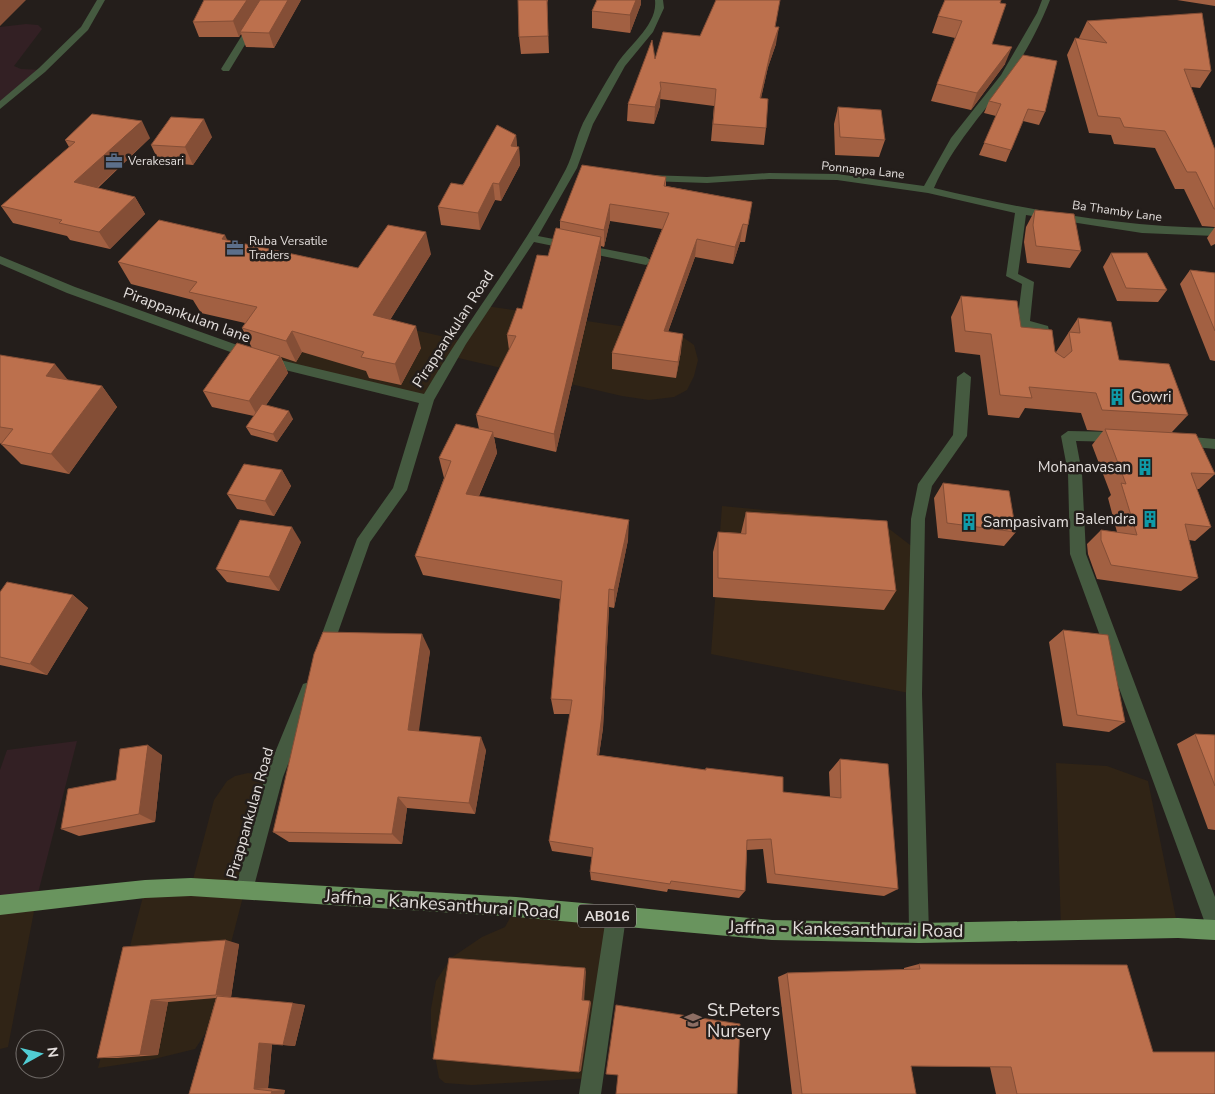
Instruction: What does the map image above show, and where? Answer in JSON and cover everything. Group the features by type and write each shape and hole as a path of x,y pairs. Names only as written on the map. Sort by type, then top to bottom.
{"main road":[{"name":"Jaffna - Kankesanthurai Road","path":"0,905 145,889 192,887 516,908 772,930 919,933 1178,928 1215,930"}],"street":[{"path":"0,106 42,70 85,28 101,0"},
{"path":"226,69 268,0"},
{"name":"Pirappankulan Road","path":"244,890 274,777 316,671 364,539 400,490 427,400 462,341 576,168 588,124 616,73 633,48 648,32 660,8 659,0"},
{"path":"928,190 937,170 956,138 1005,76 1041,13 1046,0"},
{"name":"Ponnappa Lane","path":"636,178 707,180 769,176 837,177 928,190"},
{"name":"Ba Thamby Lane","path":"928,190 1021,210 1139,230 1215,232"},
{"path":"1021,210 1012,276 1028,282 1023,324 1044,329 1049,363"},
{"path":"531,238 646,261"},
{"name":"Pirappankulam lane","path":"0,260 71,290 274,363 427,400"},
{"path":"919,933 914,694 918,519 925,484 960,436 964,376"},
{"path":"1140,438 1068,436 1074,473 1078,554 1215,923"},
{"path":"1167,440 1215,444"},
{"path":"590,1094 616,917"}],"shaded area":[{"path":"26,24 38,25 42,29 14,66 21,69 42,70 0,106 0,27"},
{"path":"486,306 680,335 694,345 698,360 694,376 687,390 674,397 649,400 622,396 454,357 427,400 274,363 320,308 462,341"},
{"path":"722,506 879,521 918,551 914,694 711,654"},
{"path":"77,741 36,901 0,905 0,770 7,750"},
{"path":"1056,763 1107,766 1148,781 1178,928 1061,930"},
{"path":"248,773 274,777 209,1028 195,1049 150,1060 98,1068 145,889 191,887 214,800 227,781 235,776"},
{"path":"36,901 8,1047 0,1049 0,905"},
{"path":"516,907 616,917 591,1078 472,1085 445,1083 439,1078 431,1034 431,1009 436,981 451,958 482,937 505,927"}],"building":[{"path":"204,0 247,0 233,21 193,22"},
{"path":"260,0 288,0 269,33 240,32"},
{"path":"518,0 547,0 548,36 519,37"},
{"path":"597,0 636,0 630,15 592,11"},
{"path":"716,0 780,0 775,27 779,27 771,50 760,98 768,99 766,128 713,124 716,89 660,82 661,89 655,107 628,104 652,40 655,59 663,32 700,36"},
{"path":"945,0 1001,0 1000,3 1006,4 992,44 1012,47 977,93 937,84 962,21 938,16"},
{"path":"1202,13 1211,71 1184,69 1215,150 1215,209 1196,172 1187,172 1165,131 1124,127 1120,118 1098,116 1075,38 1107,43 1087,21"},
{"path":"1023,55 1057,61 1045,112 1028,109 1011,150 984,143 1001,104 989,101"},
{"path":"838,107 881,110 885,140 840,137"},
{"path":"92,114 142,121 74,182 135,197 99,232 59,223 62,220 1,206 75,142 65,140"},
{"path":"171,117 204,119 185,147 151,145"},
{"path":"497,125 516,135 511,146 519,147 499,184 493,183 478,213 438,207 451,183 463,185"},
{"path":"582,165 666,177 664,186 752,202 748,225 743,224 735,247 697,239 664,331 683,334 678,362 612,353 669,213 610,204 604,230 560,221"},
{"path":"1035,210 1074,214 1081,251 1036,246 1033,225"},
{"path":"159,220 225,235 222,239 358,268 388,225 426,232 373,315 416,326 395,364 361,357 364,352 292,331 286,341 242,328 257,307 189,292 197,282 118,262"},
{"path":"556,228 601,237 554,434 476,415 516,336 507,335 517,308 522,309 537,255 548,256"},
{"path":"1111,253 1147,253 1167,290 1126,288"},
{"path":"1190,270 1215,273 1215,331"},
{"path":"961,296 1017,301 1021,327 1052,330 1055,352 1064,358 1072,351 1069,332 1080,333 1078,318 1111,322 1119,360 1169,364 1188,415 1102,410 1096,393 1029,387 1032,398 1000,395 991,334 965,331"},
{"path":"237,343 280,356 249,401 203,391"},
{"path":"0,355 55,364 46,376 102,386 51,454 1,444 13,429 0,427"},
{"path":"262,404 289,411 273,434 246,427"},
{"path":"456,424 493,432 466,494 629,520 614,590 609,589 602,714 597,755 706,770 706,768 783,777 783,792 841,798 840,759 888,764 898,889 775,874 771,839 747,840 745,891 671,881 670,884 590,872 593,848 549,841 572,700 551,699 562,581 415,556 451,461 439,458"},
{"path":"1105,429 1196,434 1215,474 1191,473 1211,527 1185,524 1198,578 1111,565 1101,540 1101,530 1137,535 1121,483 1126,484"},
{"path":"244,464 282,470 265,501 227,494"},
{"path":"943,483 1009,491 1016,532 947,523"},
{"path":"746,512 887,521 896,591 718,578 718,532 746,534"},
{"path":"240,520 292,527 269,577 216,569"},
{"path":"7,582 73,595 30,664 0,657 0,592"},
{"path":"1063,630 1108,635 1125,722 1077,715"},
{"path":"323,632 422,634 408,730 481,737 469,803 398,797 392,834 273,832 314,654"},
{"path":"1195,734 1215,735 1215,786"},
{"path":"148,745 139,814 61,829 68,789 116,780 120,749"},
{"path":"226,940 216,995 151,1000 140,1055 97,1058 123,947"},
{"path":"449,958 585,968 582,1000 590,1001 579,1072 433,1059"},
{"path":"919,964 1127,965 1153,1052 1215,1052 1215,1094 1017,1094 1011,1067 911,1066 916,1094 802,1094 787,973 920,969"},
{"path":"217,996 293,1003 283,1045 259,1043 254,1089 272,1091 271,1094 189,1094"},
{"path":"616,1005 740,1024 737,1094 616,1094 618,1075 606,1074"}],"place":[{"name":"Verakesari","path":"114,161"},
{"name":"Ruba Versatile Traders","path":"235,248"},
{"name":"Gowri","path":"1117,397"},
{"name":"Mohanavasan","path":"1145,467"},
{"name":"Balendra","path":"1150,519"},
{"name":"Sampasivam","path":"969,522"},
{"name":"St.Peters Nursery","path":"693,1020"}]}
